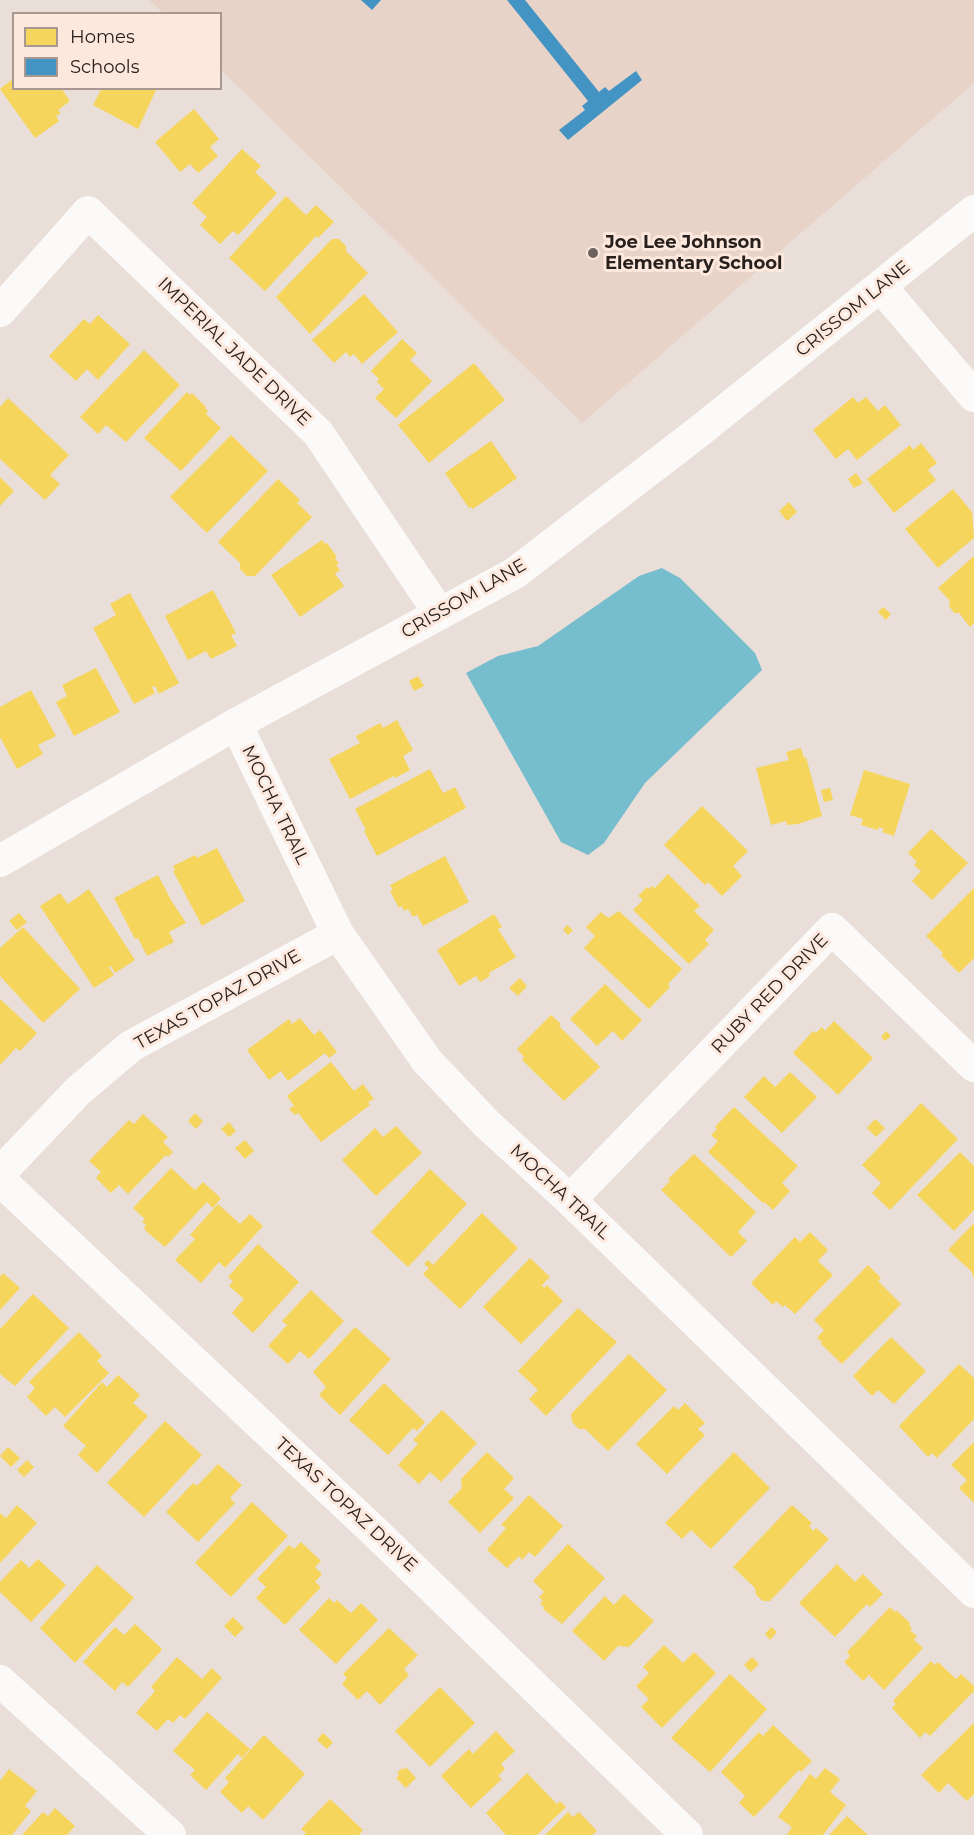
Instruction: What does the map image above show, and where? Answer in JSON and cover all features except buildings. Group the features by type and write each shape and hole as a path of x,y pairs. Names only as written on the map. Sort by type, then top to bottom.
{"street":[{"name":"CRISSOM LANE","path":"0,861 236,724 514,573 697,433 974,211"},
{"name":"IMPERIAL JADE DRIVE","path":"0,311 88,212 318,433 440,614"},
{"path":"881,287 974,396"},
{"name":"MOCHA TRAIL","path":"236,724 338,934 428,1062 487,1124 570,1200 974,1592"},
{"name":"RUBY RED DRIVE","path":"570,1200 832,929 974,1066"},
{"name":"TEXAS TOPAZ DRIVE","path":"0,1173 78,1091 131,1046 338,934"},
{"name":"TEXAS TOPAZ DRIVE","path":"0,1180 376,1533 687,1835"},
{"path":"0,1681 170,1835"}],"shaded area":[{"name":"Joe Lee Johnson Elementary School","path":"149,0 974,0 974,83 582,423 222,71 222,12 162,12"}],"water":[{"path":"662,568 680,578 755,653 762,670 645,783 604,843 588,855 561,842 466,673 498,656 538,646 639,576"}],"place":[{"name":"Joe Lee Johnson Elementary School","path":"593,253"}]}
